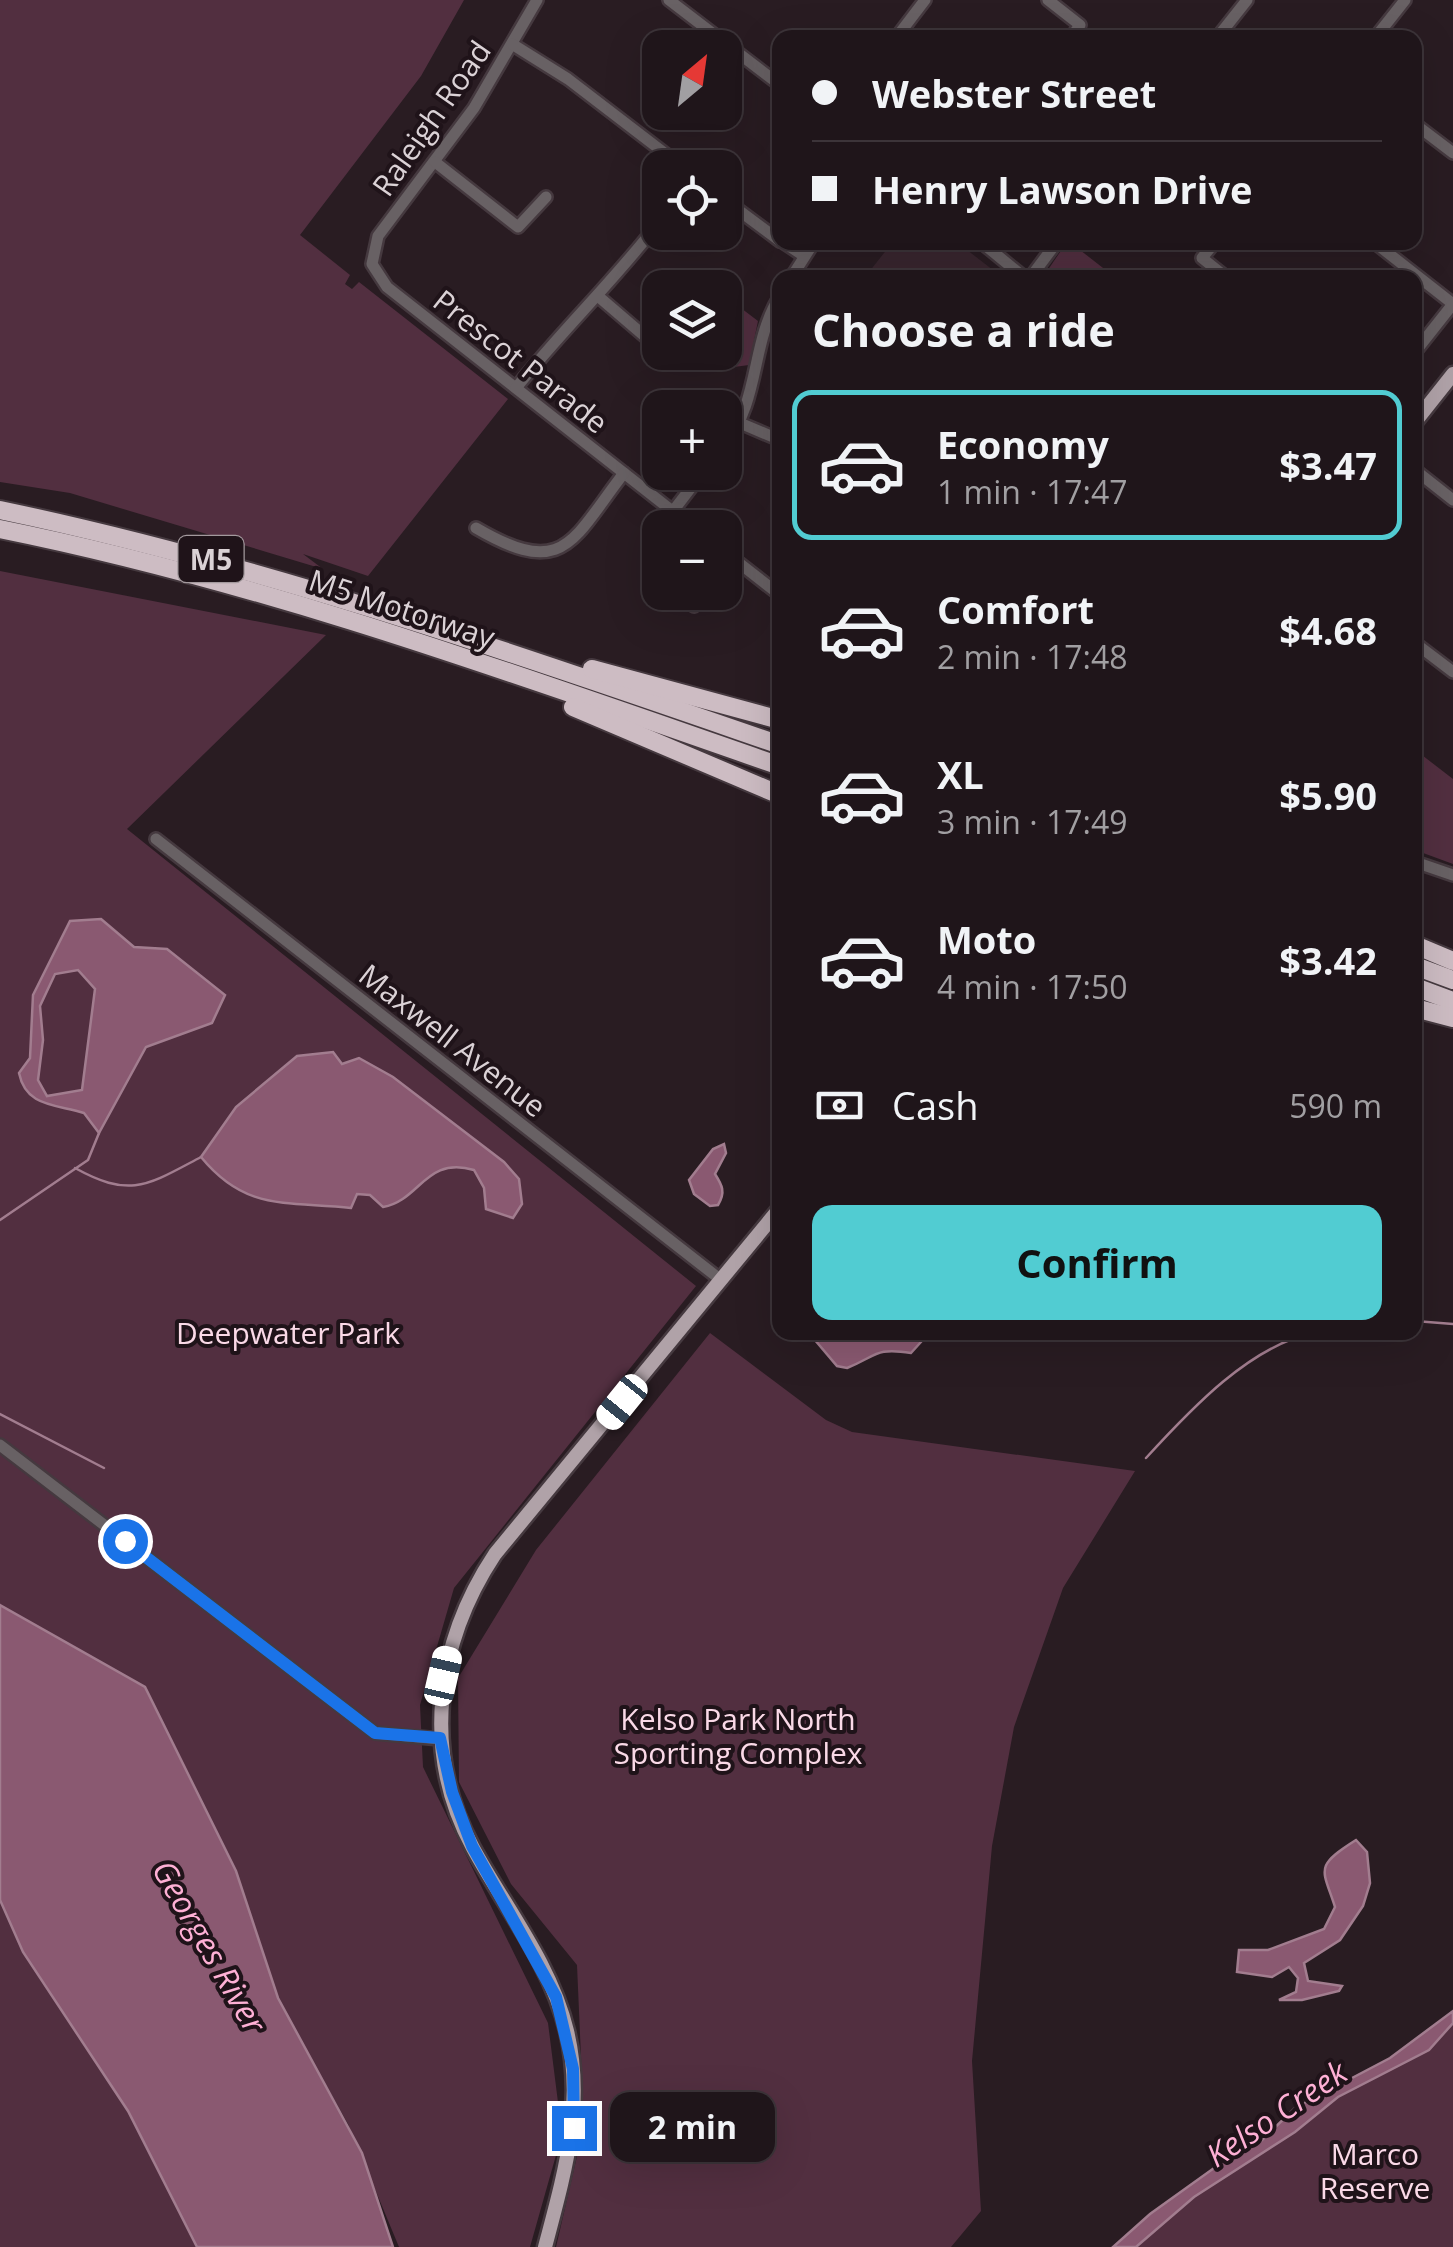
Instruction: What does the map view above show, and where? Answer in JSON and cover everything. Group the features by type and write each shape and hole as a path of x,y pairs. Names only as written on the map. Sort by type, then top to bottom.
{"highway":[{"name":"M5 Motorway","path":"0,510 186,552 418,620 772,742"},
{"name":"M5 Motorway","path":"0,529 209,577 374,626 772,763"},
{"path":"418,620 772,718"},
{"path":"374,626 772,792"},
{"path":"1422,948 1453,961"},
{"path":"1422,969 1453,980"},
{"path":"1422,990 1453,1001"},
{"path":"1422,1010 1453,1018"}],"main road":[{"path":"1422,413 1453,374"},
{"path":"545,2247 574,2128 566,2029 542,1968 460,1820 440,1738 442,1689 450,1648 477,1581 772,1218"}],"street":[{"name":"Raleigh Road","path":"372,264 378,236 474,108 536,0"},
{"path":"669,0 772,80"},
{"path":"901,30 924,0"},
{"path":"1048,0 1080,25 1076,30"},
{"path":"1382,30 1405,0"},
{"path":"1224,30 1244,1"},
{"path":"512,44 568,79 661,150"},
{"path":"1422,130 1453,154"},
{"path":"434,162 517,232 546,197"},
{"path":"742,213 772,235"},
{"path":"516,388 554,341 599,298 642,244"},
{"path":"795,250 804,256"},
{"path":"796,270 808,250"},
{"path":"991,250 1017,270"},
{"path":"1034,270 1051,250"},
{"path":"1208,250 1202,258 1216,270"},
{"path":"1384,250 1410,270"},
{"name":"Prescot Parade","path":"372,264 387,288 672,510"},
{"path":"1422,280 1453,304 1422,343"},
{"path":"599,298 642,334"},
{"path":"742,419 753,389 760,333 772,311"},
{"path":"742,425 772,437"},
{"path":"476,528 530,551 556,552 570,543 624,473"},
{"path":"1422,476 1453,500"},
{"path":"674,510 689,490"},
{"path":"742,568 772,589"},
{"path":"1422,648 1453,672"},
{"name":"Maxwell Avenue","path":"156,839 721,1280"},
{"path":"1422,864 1453,875"},
{"path":"0,1445 375,1733 440,1738"}],"shaded area":[{"path":"886,250 967,250 993,270 871,270"}],"green space":[{"path":"0,0 464,0 421,76 300,235 350,275 345,284 352,289 359,282 508,399 368,576 303,554 323,569 70,493 0,482"},
{"path":"1062,250 1080,250 1106,270 1048,270"},
{"path":"742,309 758,321 749,365 742,366"},
{"name":"Deepwater Park","path":"0,571 326,635 127,829 696,1286 454,1588 420,1705 423,1767 548,2023 562,2134 530,2247 399,2247 348,2124 277,1998 236,1871 145,1687 0,1605"},
{"path":"1422,755 1453,779 1453,864 1422,853"},
{"name":"Kelso Park North Sporting Complex","path":"710,1333 826,1420 852,1432 1135,1471 1063,1588 1014,1727 992,1846 972,2061 981,2211 951,2247 556,2247 584,2126 577,1965 511,1884 459,1782 458,1678 536,1550"},
{"path":"0,1900 23,1952 128,2111 197,2247 0,2247"},
{"name":"Marco Reserve","path":"1453,2023 1453,2247 1136,2247 1194,2197 1295,2132 1338,2097 1429,2050"}],"water":[{"path":"101,919 134,947 167,949 225,995 212,1023 146,1047 99,1133 84,1113 35,1098 19,1073 30,1058 33,995 70,921","holes":["78,970 95,989 82,1090 47,1096 38,1080 43,1040 40,1006 55,974"]},
{"path":"333,1052 342,1064 359,1058 393,1077 504,1162 519,1179 522,1204 513,1218 486,1209 484,1188 474,1170 444,1169 396,1203 383,1207 370,1195 357,1194 351,1208 287,1203 251,1195 218,1175 201,1157 236,1107 297,1056"},
{"path":"724,1144 726,1153 715,1174 722,1196 718,1205 710,1206 694,1194 689,1180 713,1149"},
{"path":"815,1340 923,1340 911,1353 883,1352 847,1368 837,1366"},
{"name":"Georges River","path":"0,1605 145,1687 236,1871 278,1998 362,2153 393,2247 197,2247 128,2111 23,1952 0,1900"},
{"path":"1356,1840 1367,1852 1370,1883 1363,1906 1340,1940 1304,1963 1308,1981 1342,1986 1339,1991 1302,2000 1279,2000 1296,1992 1298,1978 1289,1967 1272,1977 1237,1972 1239,1950 1268,1950 1324,1929 1335,1907 1325,1876 1327,1863"},
{"path":"1453,2011 1453,2023 1429,2050 1338,2097 1295,2132 1194,2197 1136,2247 1113,2247 1150,2214 1228,2158 1261,2141 1295,2108 1390,2058"}],"waterway":[{"path":"0,1220 88,1160 99,1133"},
{"path":"75,1168 111,1183 139,1185 201,1157"},
{"path":"1422,1322 1453,1324"},
{"path":"1146,1458 1202,1400 1245,1364 1291,1340"},
{"path":"0,1414 104,1468"}],"route":[{"path":"125,1541 375,1733 440,1738 460,1820 556,1997 573,2069 574,2128"}],"water label":[{"name":"Kelso Creek","path":"1276,2113"}]}
